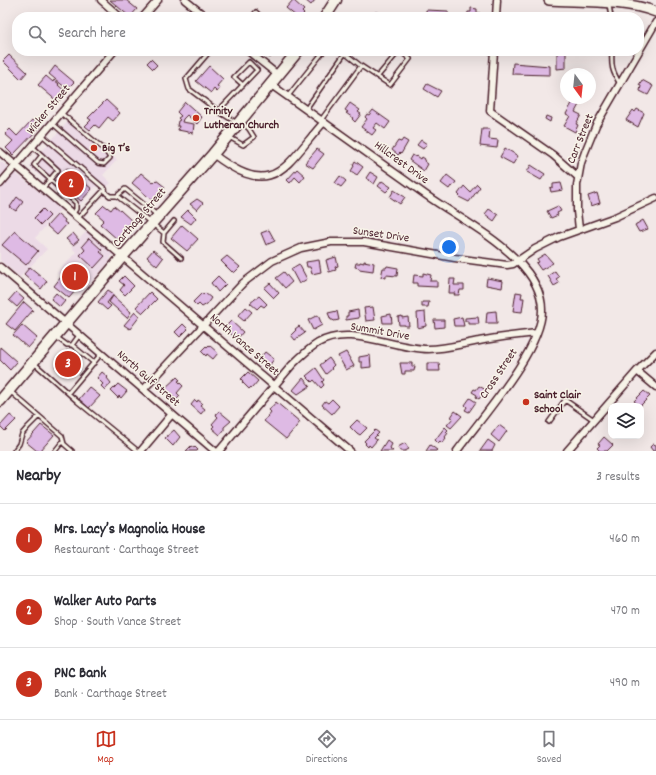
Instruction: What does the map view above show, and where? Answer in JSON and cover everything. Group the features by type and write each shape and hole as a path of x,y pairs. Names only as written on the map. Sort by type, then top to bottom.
{"main road":[{"path":"328,12 336,0"},
{"name":"Carthage Street","path":"0,401 123,256 213,154 294,56"}],"street":[{"path":"100,0 114,12"},
{"path":"147,12 158,0"},
{"path":"185,0 200,12"},
{"path":"496,12 497,0"},
{"path":"549,0 595,1 643,8 656,12"},
{"name":"Carr Street","path":"644,43 656,22"},
{"name":"Wicker Street","path":"0,184 110,56"},
{"path":"254,56 278,75"},
{"path":"494,56 490,111 553,155 578,177"},
{"name":"Carr Street","path":"579,230 577,211 578,177 581,163 596,125 636,56"},
{"name":"Hillcrest Drive","path":"270,84 494,241 518,261"},
{"path":"213,154 229,167 244,174 260,177 271,175 284,168 322,121"},
{"name":"North Vance Street","path":"0,152 123,256 347,450"},
{"name":"Sunset Drive","path":"144,389 243,283 272,261 294,250 316,244 364,242 507,265 518,261 535,249 559,237 615,217 656,198"},
{"name":"Cross Street","path":"457,451 519,369 537,333 542,315 540,295 536,284 518,261"},
{"name":"North Gulf Street","path":"0,266 215,451"},
{"name":"Summit Drive","path":"219,451 274,386 304,354 318,342 338,337 361,337 406,348 429,349 537,333"},
{"path":"567,451 637,371 656,352"},
{"path":"637,371 656,387"},
{"path":"141,451 172,414"}],"lane":[{"path":"608,3 610,12"},
{"path":"206,56 186,79 189,89 218,111 249,129 254,137 243,145 227,136"},
{"path":"288,96 320,56"},
{"path":"306,109 344,56"},
{"path":"348,56 390,85 410,59 406,56"},
{"path":"378,76 395,56"},
{"path":"612,56 611,64 613,73 620,84"},
{"path":"218,111 243,85 257,70 249,62 234,77 243,85"},
{"path":"322,121 362,66"},
{"path":"52,123 98,163 104,164 108,161 110,158 105,150 61,113"},
{"path":"42,135 105,189 106,193 110,196 117,196 155,220"},
{"path":"32,146 58,170 43,188"},
{"path":"42,155 34,165 76,203 75,216"},
{"path":"75,216 105,189"},
{"path":"117,196 125,189 155,220 164,233"},
{"path":"174,222 164,233 163,242 181,258"},
{"path":"72,345 80,334"},
{"path":"55,336 67,345 72,345 94,363"},
{"path":"68,392 102,353"},
{"path":"33,362 138,451"},
{"path":"9,390 62,436 64,444 72,451"},
{"path":"549,422 565,400 594,420"},
{"path":"14,451 20,444 22,434 40,416"},
{"path":"55,451 63,441"}],"shaded area":[{"path":"70,119 117,160 103,175 111,183 103,191 96,186 77,208 29,166"},
{"path":"0,161 61,209 35,238 47,249 20,277 0,260"},
{"path":"88,230 112,253 110,261 80,294 57,273 76,252 71,247"}],"building":[{"path":"110,0 126,0 137,9 134,12 124,12"},
{"path":"293,0 304,10 302,12 291,12 286,8"},
{"path":"305,0 315,0 311,5"},
{"path":"471,8 477,9 477,12 471,12"},
{"path":"426,10 448,11 448,12 426,12"},
{"path":"9,55 27,72 21,79 3,61"},
{"path":"557,56 566,56 566,68 557,69"},
{"path":"151,59 157,65 153,69 147,63"},
{"path":"513,63 550,66 550,75 512,74"},
{"path":"55,66 74,82 67,89 49,74"},
{"path":"209,66 223,79 217,86 220,88 217,92 214,89 211,93 196,81"},
{"path":"46,76 53,82 54,80 59,84 58,85 66,92 58,102 38,85"},
{"path":"642,80 653,86 648,95 640,91 641,86 639,85"},
{"path":"427,84 441,91 437,97 424,89"},
{"path":"106,100 120,113 113,121 108,117 99,128 95,125 90,130 85,126 91,120 88,118"},
{"name":"Trinity Lutheran Church","path":"185,102 202,117 197,124 187,115 183,119 182,122 194,124 193,133 178,130 178,121 180,120 178,118 181,116 177,112"},
{"path":"350,103 360,110 358,112 361,114 355,122 345,110"},
{"path":"572,104 579,104 575,112 581,115 576,124 578,125 575,132 564,126 570,116 566,114"},
{"path":"637,109 644,113 638,127 626,120 633,110 635,112"},
{"path":"373,110 390,122 385,129 377,123 373,128 376,130 372,135 361,127 367,119 365,117 367,114 369,115"},
{"path":"546,116 551,118 550,122 545,119"},
{"path":"32,120 40,127 13,155 6,148 13,141 5,134 10,129 17,136"},
{"path":"482,129 490,129 489,139 498,140 497,148 480,146"},
{"path":"403,139 408,142 401,154 400,153 398,155 392,150 398,141 401,142"},
{"path":"421,140 427,144 423,149 417,145"},
{"path":"505,148 518,156 513,164 500,157"},
{"path":"317,149 324,154 313,168 305,163"},
{"path":"412,155 425,159 424,161 428,164 424,171 409,160"},
{"path":"355,161 363,167 357,175 351,171"},
{"path":"531,165 545,174 541,180 527,172"},
{"path":"67,168 92,189 81,201 63,186 61,187 55,182"},
{"path":"297,169 305,176 300,182 295,177 290,183 287,180"},
{"path":"370,172 378,177 374,184 366,178"},
{"path":"141,173 153,183 156,180 165,187 153,201 132,183"},
{"path":"447,175 456,182 449,189 441,183"},
{"path":"340,176 346,181 341,187 335,183"},
{"path":"382,181 391,187 386,192 378,186"},
{"path":"561,183 563,190 551,192 550,188 553,187 553,184"},
{"path":"477,184 480,187 469,202 459,197 460,196 458,194 464,186 470,192"},
{"path":"394,190 405,197 400,204 390,197"},
{"path":"597,193 600,203 591,206 588,196"},
{"path":"17,197 23,202 16,211 10,207"},
{"path":"197,199 203,203 197,210 190,204"},
{"path":"104,205 111,210 114,206 132,221 123,232 125,233 117,239 100,224 104,220 96,213"},
{"path":"558,206 561,211 557,213 558,215 551,218 547,211"},
{"path":"43,209 50,216 41,225 34,218"},
{"path":"489,209 498,215 494,221 485,214"},
{"path":"188,210 196,218 191,224 181,217"},
{"path":"58,214 67,224 57,235 47,226"},
{"path":"643,220 648,229 639,232 635,225"},
{"path":"182,225 198,239 187,251 171,238"},
{"path":"269,230 275,241 266,245 261,233"},
{"path":"15,231 38,251 26,265 2,245"},
{"path":"73,233 79,240 73,245 66,239"},
{"path":"89,238 102,250 100,252 105,256 94,268 80,255 85,250 82,246"},
{"path":"153,250 163,258 157,266 147,257"},
{"path":"545,254 553,263 541,270 536,263 539,262 537,259"},
{"path":"227,256 240,267 234,273 221,261"},
{"path":"336,257 338,266 335,267 336,270 329,272 326,260"},
{"path":"319,260 321,272 312,274 310,267 307,267 306,262"},
{"path":"364,261 374,263 373,271 355,267 356,263 364,263"},
{"path":"299,264 307,279 299,284 291,269"},
{"path":"387,266 398,268 397,276 386,275 386,278 381,277 383,268 386,268"},
{"path":"30,267 47,281 41,289 24,274"},
{"path":"76,268 82,273 81,275 83,278 77,285 66,276 71,269 74,271"},
{"path":"555,271 559,277 556,279 559,283 554,286 548,276"},
{"path":"284,272 292,282 285,288 276,278"},
{"path":"423,273 431,275 430,281 437,281 437,287 417,286 417,283 413,283 414,275 423,276"},
{"path":"124,276 134,286 125,295 120,290 124,285 119,281"},
{"path":"218,276 226,284 218,292 211,283"},
{"path":"61,277 76,290 69,298 54,286"},
{"path":"487,278 503,281 502,288 486,285"},
{"path":"450,279 455,279 454,285 464,285 464,290 460,290 459,295 449,293"},
{"path":"270,283 279,293 274,298 264,288"},
{"path":"108,290 114,294 107,303 111,306 107,310 98,302"},
{"path":"16,292 24,299 17,307 9,300"},
{"path":"150,292 157,299 143,313 136,307"},
{"path":"516,292 522,293 521,298 524,298 522,312 513,311"},
{"path":"56,293 65,301 60,307 51,299"},
{"path":"202,293 203,295 205,293 211,298 207,304 202,307 199,304 197,306 193,302"},
{"path":"113,296 131,312 127,318 109,302"},
{"path":"259,296 267,304 264,307 261,305 257,309 250,303"},
{"path":"24,302 33,310 15,331 6,324"},
{"path":"422,302 429,302 428,307 422,307"},
{"path":"246,307 252,312 244,321 238,316"},
{"path":"373,307 375,320 366,321 364,308"},
{"path":"358,310 359,318 346,320 348,312"},
{"path":"337,311 339,320 331,320 328,313"},
{"path":"496,311 497,323 486,323 487,312"},
{"path":"135,312 140,316 130,329 124,325"},
{"path":"425,312 426,326 418,328 417,313"},
{"path":"391,314 392,323 383,323 382,316"},
{"path":"318,315 322,325 313,330 308,320"},
{"path":"402,316 402,318 408,317 409,326 399,325 398,317"},
{"path":"462,317 464,326 454,326 453,319"},
{"path":"478,317 479,324 468,324 468,321 465,321 465,318"},
{"path":"434,320 444,320 444,327 435,328"},
{"path":"231,321 243,332 237,339 224,328"},
{"path":"183,324 188,329 180,337 175,332"},
{"path":"22,325 37,338 28,348 13,335"},
{"path":"299,326 305,333 295,340 291,335"},
{"path":"209,345 218,353 213,359 207,354 206,356 201,351"},
{"path":"0,347 17,362 10,370 0,360"},
{"path":"67,350 71,355 75,351 79,354 76,358 80,362 68,376 55,366"},
{"path":"265,352 274,359 269,366 260,358"},
{"path":"346,352 354,366 346,370 338,356"},
{"path":"370,355 371,367 362,368 362,362 359,362 359,357"},
{"path":"329,358 334,365 326,374 320,365"},
{"path":"400,363 412,363 412,366 415,366 414,371 405,371 405,374 402,374"},
{"path":"427,363 439,363 440,371 427,371"},
{"path":"316,368 324,380 322,382 324,385 321,388 314,380 312,382 306,376"},
{"path":"102,372 108,377 107,378 111,383 105,390 101,386 103,384 97,378"},
{"path":"248,372 258,381 252,388 251,387 249,389 241,379"},
{"path":"177,377 180,380 178,381 183,386 177,393 180,396 176,400 164,389"},
{"path":"303,378 310,386 298,394 293,390"},
{"path":"118,384 127,391 121,398 119,396 118,398 111,391"},
{"path":"479,386 486,390 479,399 476,397 477,395 472,392"},
{"path":"89,387 100,396 89,408 79,399"},
{"path":"644,391 650,396 643,403 636,403 634,401"},
{"path":"470,398 476,402 469,412 465,410 467,407 465,405"},
{"path":"332,399 339,406 332,414 322,405 325,401 328,403"},
{"path":"195,400 202,403 200,405 205,409 201,414 191,405"},
{"path":"276,402 300,422 286,439 264,421 271,412 269,410"},
{"path":"219,411 231,421 224,427 224,430 220,435 212,428 214,426 212,424 218,417 216,415"},
{"path":"455,411 462,416 451,428 447,425 453,418 451,417"},
{"path":"10,415 16,420 5,431 0,426"},
{"path":"357,420 367,428 360,435 350,427"},
{"path":"41,425 54,435 40,451 37,451 26,442"},
{"path":"499,425 507,431 499,442 491,435"},
{"path":"445,427 448,430 446,432 448,433 445,437 446,438 442,443 440,441 438,443 435,440"},
{"path":"174,430 180,437 173,446 165,438"},
{"path":"375,430 379,433 374,438 377,440 371,447 369,445 368,447 364,441"},
{"path":"604,437 613,445 607,451 600,451 597,448 600,445 598,444"},
{"path":"387,440 392,444 390,448 393,451 380,451"},
{"path":"488,440 495,445 492,451 480,451"},
{"path":"405,443 409,449 400,451 398,447"},
{"path":"653,444 656,445 656,451 653,451 650,447"},
{"path":"430,445 437,450 426,451"},
{"path":"191,446 194,448 195,447 198,450 186,451"}],"place":[{"name":"Trinity Lutheran Church","path":"196,118"},
{"name":"Big T’s","path":"94,148"},
{"name":"Walker Auto Parts","path":"71,184"},
{"name":"Mrs. Lacy’s Magnolia House","path":"75,277"},
{"name":"PNC Bank","path":"68,364"},
{"name":"Saint Clair School","path":"526,402"}]}
